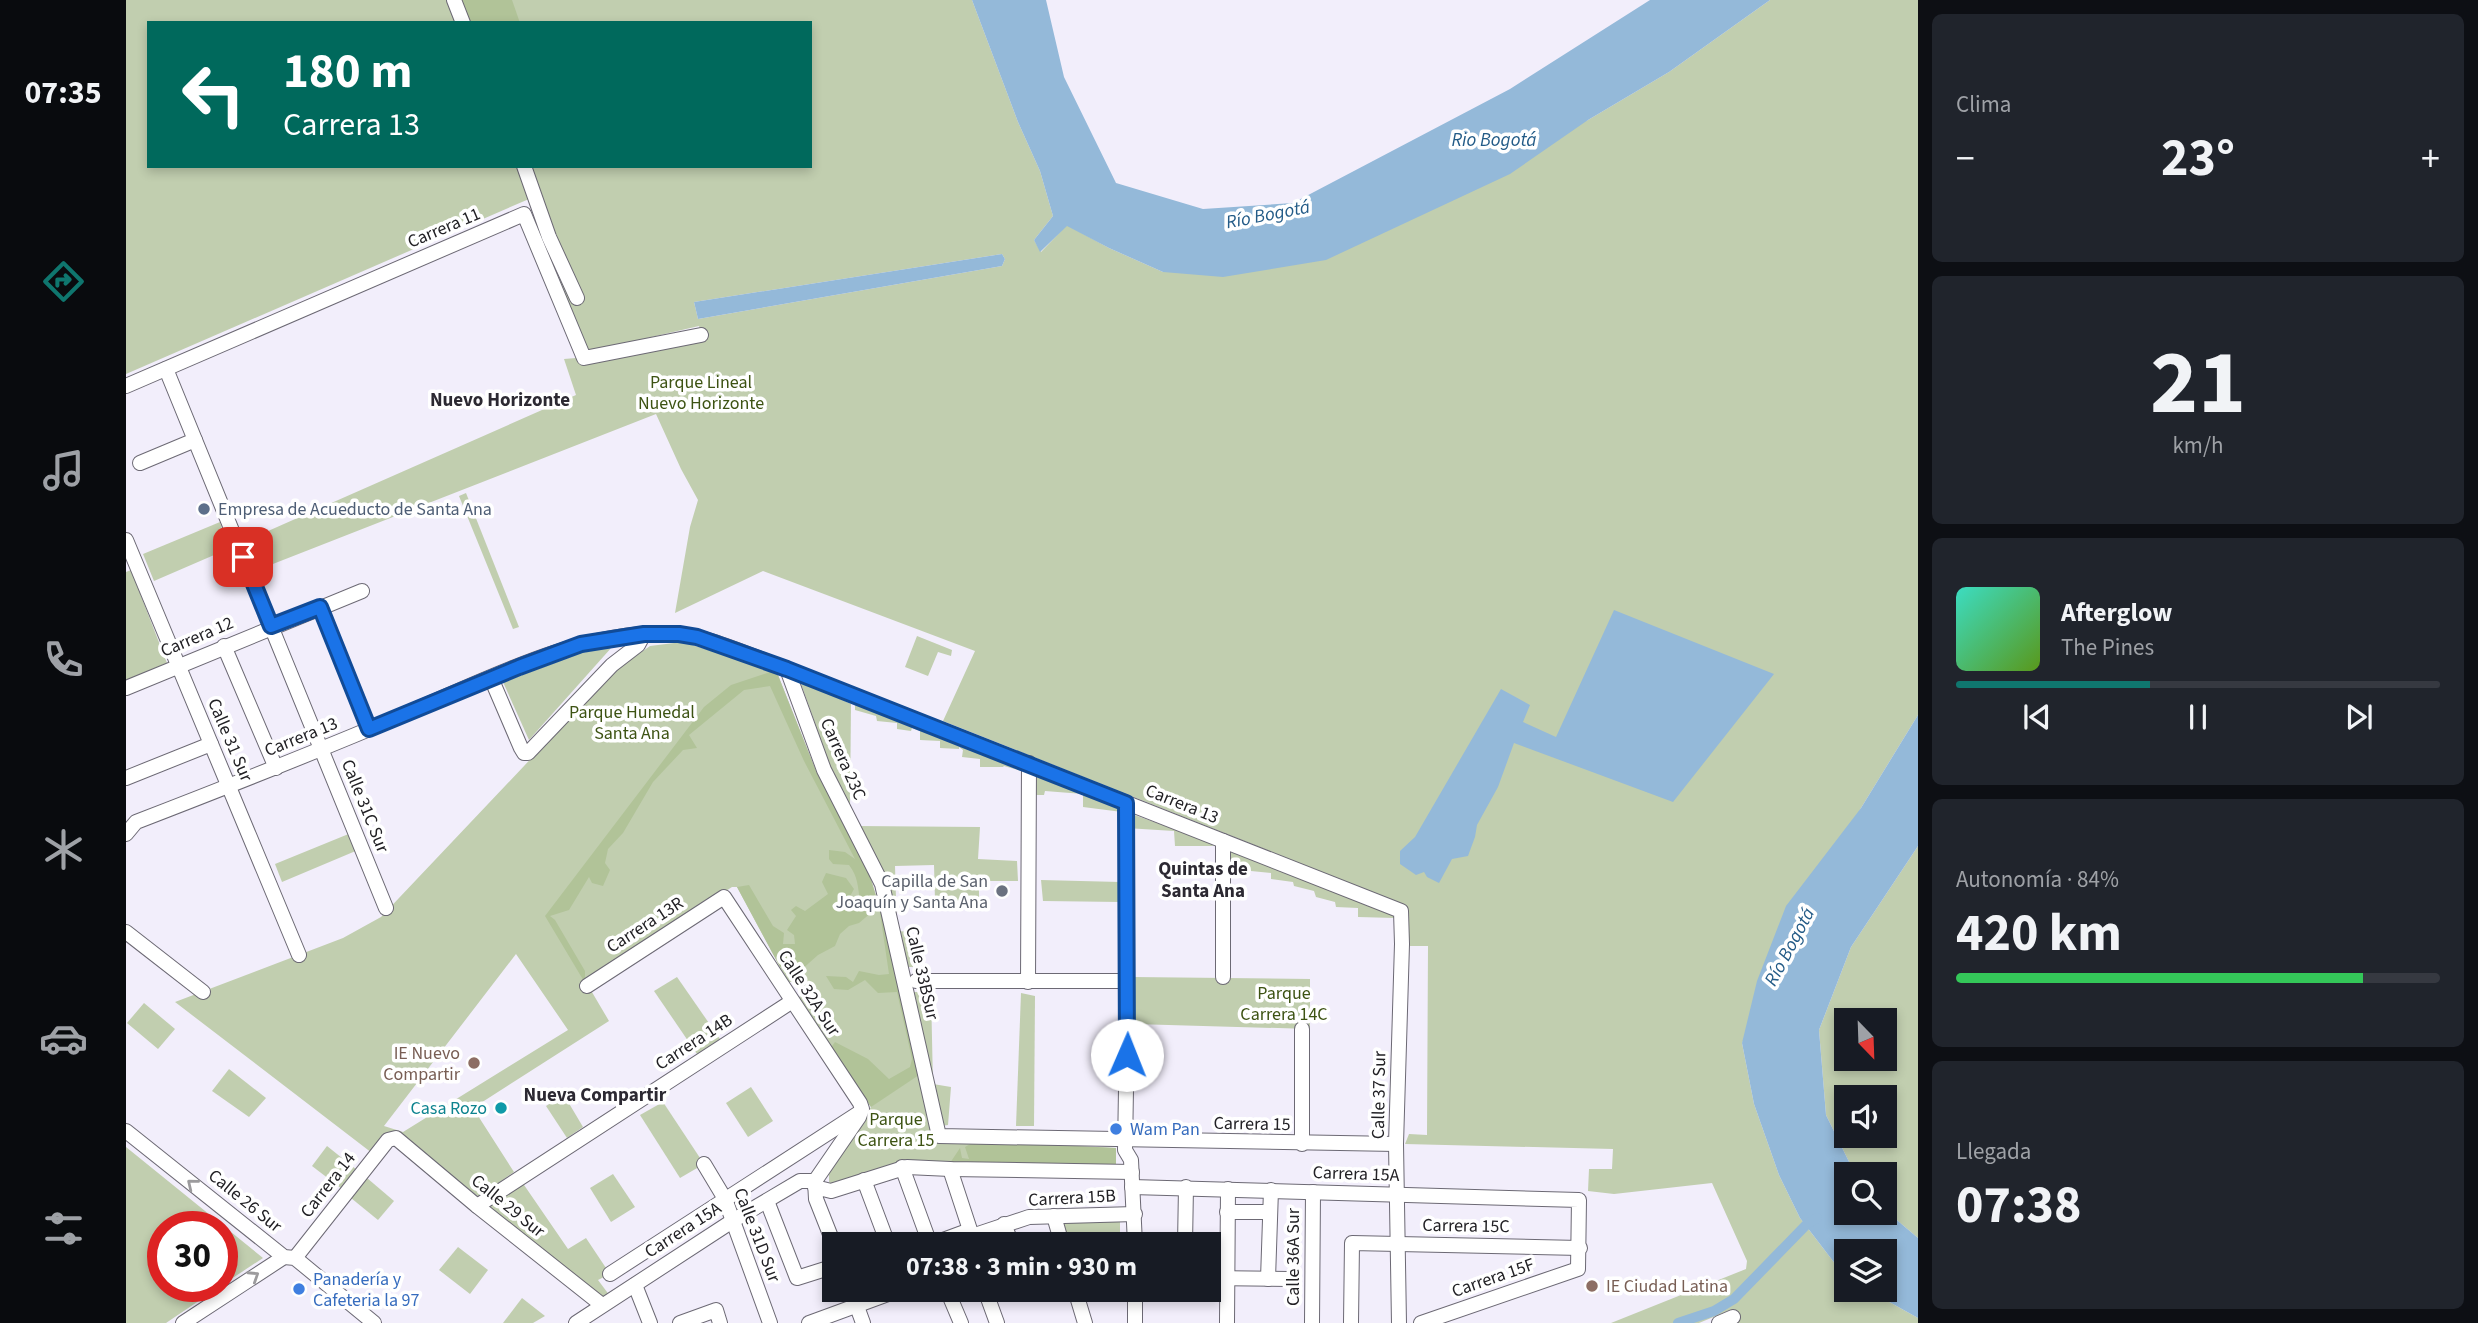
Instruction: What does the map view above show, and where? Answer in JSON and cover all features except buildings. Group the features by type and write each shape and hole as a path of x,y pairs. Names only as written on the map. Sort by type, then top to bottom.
{"street":[{"path":"454,0 462,21"},
{"path":"525,168 549,237 577,298"},
{"name":"Carrera 11","path":"126,386 523,214 584,358 590,359 701,335"},
{"name":"Calle 31C Sur","path":"166,369 386,908"},
{"path":"140,463 195,440"},
{"name":"Calle 31 Sur","path":"126,540 131,564 178,665 299,955"},
{"name":"Carrera 12","path":"126,688 271,626 362,591"},
{"path":"320,607 369,729"},
{"path":"491,678 524,753 534,748 612,665 638,645 644,634"},
{"name":"Carrera 13","path":"126,834 131,818 276,768 491,678 581,644 644,634 679,634 697,637 787,669 1401,911"},
{"path":"616,639 625,655"},
{"path":"224,646 276,768"},
{"name":"Carrera 23C","path":"787,669 824,771 852,824"},
{"path":"126,778 211,744"},
{"path":"1027,982 1029,763"},
{"path":"1126,803 1125,1150 1131,1160 1135,1232"},
{"name":"Calle 33BSur","path":"852,824 882,884 939,1136"},
{"path":"1223,841 1223,977"},
{"name":"Carrera 13R","path":"587,986 724,897"},
{"name":"Calle 32A Sur","path":"724,897 860,1103 861,1111"},
{"name":"Calle 37 Sur","path":"1399,1323 1396,1144 1401,911"},
{"path":"126,932 202,992"},
{"path":"916,981 1127,981"},
{"name":"Carrera 14B","path":"477,1206 791,1002"},
{"path":"1302,1029 1302,1144"},
{"path":"829,1232 819,1207 815,1184 861,1111"},
{"path":"610,1274 861,1111"},
{"name":"Calle 26 Sur","path":"126,1131 374,1323"},
{"name":"Carrera 15","path":"939,1136 1396,1144"},
{"name":"Calle 29 Sur","path":"391,1138 396,1138 602,1305"},
{"name":"Carrera 14","path":"183,1323 290,1257 391,1138"},
{"name":"Calle 31D Sur","path":"704,1164 734,1220 770,1323"},
{"path":"902,1167 926,1232"},
{"name":"Carrera 15A","path":"576,1323 734,1220 800,1181 831,1191 902,1167 1132,1179 1186,1187 1579,1200 1580,1248"},
{"path":"950,1169 969,1232"},
{"path":"864,1180 884,1232"},
{"path":"1185,1232 1186,1187"},
{"path":"1227,1323 1228,1189"},
{"path":"1268,1279 1270,1190"},
{"name":"Calle 36A Sur","path":"1312,1323 1313,1192"},
{"path":"767,1201 797,1278 822,1270"},
{"path":"1227,1212 1270,1212"},
{"name":"Carrera 15B","path":"984,1232 1029,1217 1135,1214"},
{"path":"1054,1216 1059,1232"},
{"path":"1004,1224 1007,1232"},
{"name":"Carrera 15C","path":"1351,1323 1352,1243 1580,1248"},
{"name":"Carrera 15F","path":"1421,1323 1452,1318 1578,1269 1580,1248"},
{"path":"1221,1278 1289,1279"},
{"path":"635,1285 650,1323"},
{"path":"856,1302 863,1323"},
{"path":"809,1323 868,1302"},
{"path":"952,1302 961,1323"},
{"path":"989,1302 997,1323"},
{"path":"1079,1302 1085,1323"},
{"path":"1135,1302 1135,1323"},
{"path":"680,1323 718,1316"},
{"path":"1719,1323 1733,1317"}],"green space":[{"name":"Parque Lineal Nuevo Horizonte","path":"126,0 972,0 1018,122 1040,171 1053,216 1034,240 1041,252 1067,225 1109,248 1163,272 1588,120 1669,72 1770,0 1918,0 1918,715 1861,808 1742,1043 1754,1104 1779,1175 1800,1218 1834,1262 1834,1302 1889,1302 1918,1318 1918,1323 1735,1323 1728,1311 1699,1323 1611,1323 1746,1269 1747,1261 1712,1183 1614,1194 1588,1191 1589,1169 1612,1169 1613,1149 1405,1144 1409,1134 1427,1135 1428,946 1410,946 1405,905 943,721 975,651 763,571 675,613 690,527 698,500 656,414 255,571 243,542 576,395 564,359 576,358 582,364 651,352 703,339 699,326 587,352 529,199 126,374","holes":["1002,254 1005,259 1002,266 698,319 694,302"]},
{"path":"455,0 512,0 519,21 466,21"},
{"path":"466,493 519,627 513,629 459,496"},
{"path":"220,522 228,549 154,581 143,554"},
{"path":"131,570 167,663 126,680 126,572"},
{"path":"917,636 952,650 951,656 938,652 928,676 905,667"},
{"path":"682,642 776,670 816,771 869,873 892,948 922,1073 932,1139 1116,1148 1116,1168 899,1162 833,1184 829,1182 829,1174 871,1107 795,997 807,996 799,982 788,982 737,887 732,887 586,982 609,1021 473,1108 514,1172 479,1197 398,1135 372,1153 175,1002 343,938 381,917 613,672 650,646","holes":["516,954 568,1030 403,1132 384,1126"]},
{"path":"612,647 529,740 503,682 581,653"},
{"path":"776,670 816,771 869,873 892,948 922,1073 871,1107 830,1049 835,1042 868,1059 889,1079 910,1067 912,1059 897,992 878,993 865,980 848,990 834,989 826,976 846,977 853,982 859,971 889,974 879,906 859,923 849,926 840,934 835,946 818,955 800,971 780,967 737,887 749,885 773,926 784,933 783,944 795,944 794,935 787,930 796,916 791,910 796,906 805,911 828,894 822,882 826,873 846,878 854,889 847,902 850,907 860,901 852,869 849,865 833,864 829,859 829,850 845,852 855,859 804,761 770,686 744,690 689,735 697,748 683,750 653,782 623,833 608,849 605,863 610,870 603,886 592,883 589,877 569,910 550,916 585,971 585,983 545,916 704,707 731,685"},
{"path":"800,681 851,704 850,808 834,777"},
{"path":"855,701 1022,768 1021,771 1004,766 980,767 980,759 962,757 963,750 959,747 940,748 940,741 920,740 920,731 912,728 911,731 897,729 897,723 877,721 876,716 855,710"},
{"path":"1035,775 1122,808 1122,812 1083,807 1083,794 1045,791 1044,795 1036,795"},
{"path":"1126,812 1216,844 1175,846 1174,831 1126,828"},
{"path":"857,826 980,827 978,859 1017,861 1018,881 979,881 979,902 935,900 934,865 895,866 897,931 912,932 913,967 904,967"},
{"path":"351,833 358,850 282,882 275,864"},
{"path":"1918,846 1918,1238 1897,1220 1897,1162 1849,1162 1842,1148 1897,1148 1897,1085 1834,1085 1834,1131 1826,1115 1819,1030 1851,947"},
{"path":"1229,848 1394,915 1395,918 1358,917 1358,908 1336,907 1335,902 1316,897 1314,891 1294,886 1293,882 1271,879 1271,873 1251,871 1250,866 1230,862"},
{"path":"1041,880 1120,882 1120,902 1043,901"},
{"path":"677,977 720,1039 697,1054 654,991"},
{"name":"Parque Carrera 14C","path":"1133,977 1310,979 1310,1029 1134,1024"},
{"path":"913,992 931,992 933,1084 951,1087 948,1125 941,1126"},
{"path":"1021,993 1035,996 1034,1126 1016,1126"},
{"path":"144,1003 175,1029 158,1049 127,1023"},
{"path":"229,1069 266,1098 249,1117 212,1091"},
{"path":"751,1087 773,1121 748,1137 726,1103"},
{"path":"564,1095 583,1127 567,1138 546,1106"},
{"path":"663,1102 704,1164 680,1178 640,1115"},
{"path":"976,1141 1116,1148 1116,1168 950,1163 960,1148 962,1158 969,1159 965,1147"},
{"path":"327,1146 357,1170 342,1189 312,1166"},
{"path":"126,1147 205,1211 147,1211 147,1302 197,1302 166,1323 126,1323"},
{"path":"613,1174 635,1207 611,1222 590,1188"},
{"path":"367,1178 394,1201 378,1220 351,1198"},
{"path":"522,1182 568,1249 586,1238 610,1274 598,1280 610,1296 603,1300 483,1207"},
{"path":"1059,1219 1120,1219 1120,1232 1063,1232"},
{"path":"238,1238 263,1258 238,1274"},
{"path":"458,1247 488,1270 470,1294 439,1270"},
{"path":"522,1298 545,1316 533,1323 503,1323"}],"water":[{"name":"Rio Bogotá","path":"972,0 1046,0 1064,77 1116,183 1203,209 1293,203 1510,89 1650,0 1770,0 1669,72 1588,120 1510,174 1326,260 1223,277 1163,272 1067,226 1040,252 1034,240 1053,216 1040,171 1018,122"},
{"path":"1002,254 1005,259 1002,266 698,319 694,302"},
{"path":"1614,610 1774,674 1673,802 1514,743 1498,787 1477,825 1468,856 1452,859 1439,883 1427,877 1424,872 1416,875 1400,864 1400,851 1415,837 1501,689 1530,705 1523,722 1556,737"},
{"name":"Río Bogotá","path":"1918,715 1918,846 1851,947 1819,1030 1826,1115 1834,1131 1834,1148 1842,1148 1849,1162 1834,1162 1834,1225 1897,1225 1897,1220 1918,1238 1918,1318 1889,1302 1897,1302 1897,1239 1834,1239 1834,1262 1800,1218 1779,1175 1754,1104 1742,1043 1757,981 1786,906 1861,808"}],"waterway":[{"path":"1678,1323 1714,1311 1734,1299 1807,1224 1817,1218"}],"place":[{"name":"Empresa de Acueducto de Santa Ana","path":"204,509"},
{"name":"Capilla de San Joaquín y Santa Ana","path":"1002,891"},
{"name":"IE Nuevo Compartir","path":"474,1063"},
{"name":"Casa Rozo","path":"501,1108"},
{"name":"Wam Pan","path":"1116,1129"},
{"name":"IE Ciudad Latina","path":"1592,1286"},
{"name":"Panadería y Cafeteria la 97","path":"299,1289"}],"district":[{"name":"Nuevo Horizonte","path":"500,400"},
{"name":"Quintas de Santa Ana","path":"1203,880"},
{"name":"Nueva Compartir","path":"595,1095"}],"route":[{"path":"243,557 271,626 320,607 369,729 581,644 644,634 679,634 697,637 787,669 1126,803 1127,1055"}],"park label":[{"name":"Parque Humedal Santa Ana","path":"632,722"},
{"name":"Parque Carrera 15","path":"896,1129"}]}
